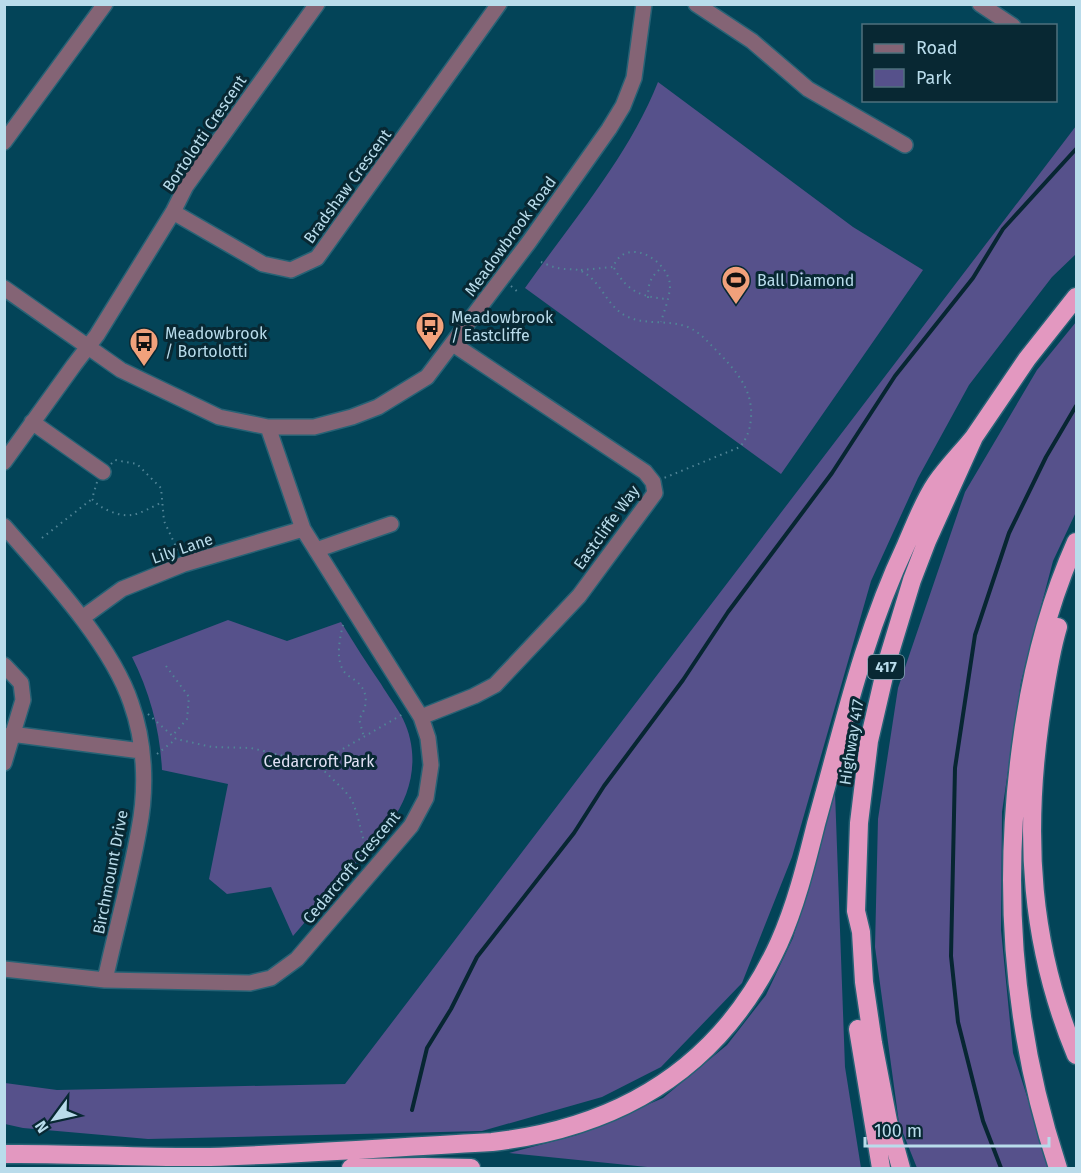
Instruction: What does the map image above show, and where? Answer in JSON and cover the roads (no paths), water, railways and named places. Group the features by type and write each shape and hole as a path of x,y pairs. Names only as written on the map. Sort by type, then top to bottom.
{"highway":[{"name":"Highway 417","path":"901,1168 888,1121 873,1043 864,982 861,932 856,911 859,835 869,741 897,623 927,541 974,437 1027,359 1077,297"},
{"path":"4,1155 63,1153 208,1157 492,1142 538,1135 580,1125 624,1106 665,1083 699,1054 736,1015 766,969 780,941 794,903 854,680 879,604 935,483 974,437"},
{"path":"1074,547 1042,705 1032,792 1031,848 1035,901 1045,955 1061,1015 1077,1055"},
{"path":"1058,1168 1035,1085 1023,1027 1012,928 1011,870 1018,768 1027,706 1047,623 1074,547"},
{"path":"856,911 850,931 855,1005 881,1168"},
{"path":"4,1155 116,1167 189,1168"},
{"path":"351,1168 471,1168"}],"street":[{"path":"4,142 105,4"},
{"name":"Bortolotti Crescent","path":"88,347 173,212 186,186 317,4"},
{"name":"Bradshaw Crescent","path":"173,212 263,264 291,270 317,258 499,4"},
{"name":"Meadowbrook Road","path":"4,288 121,370 219,417 268,427 314,427 378,407 427,377 529,242 623,106 634,78 644,4"},
{"path":"696,4 752,41 808,89 905,146"},
{"path":"985,6 1010,24"},
{"name":"Eastcliffe Way","path":"418,712 474,696 495,685 579,596 654,493 653,482 645,472 453,344"},
{"path":"4,462 88,347"},
{"path":"32,422 103,472"},
{"name":"Cedarcroft Crescent","path":"4,969 105,980 250,983 272,978 297,959 411,826 426,798 431,765 428,738 418,712 303,530 268,427"},
{"path":"316,550 391,524"},
{"name":"Birchmount Drive","path":"4,526 82,618 117,671 131,702 142,757 140,827 105,980"},
{"name":"Lily Lane","path":"82,618 122,589 184,564 303,530"},
{"path":"4,665 21,682 23,700 4,763"},
{"path":"11,734 142,757"}],"waterway":[{"path":"412,1110 427,1048 451,1009 477,957 574,833 604,786 683,680 728,612 832,473 895,376 973,278 1003,229 1076,149"},
{"path":"1001,1168 983,1121 958,1022 951,956 955,768 975,635 1009,533 1046,457 1076,406"}],"place":[{"name":"Ball Diamond","path":"736,306"},
{"name":"Meadowbrook / Eastcliffe","path":"430,352"},
{"name":"Meadowbrook / Bortolotti","path":"144,368"}],"park label":[{"name":"Cedarcroft Park","path":"319,761"}]}
